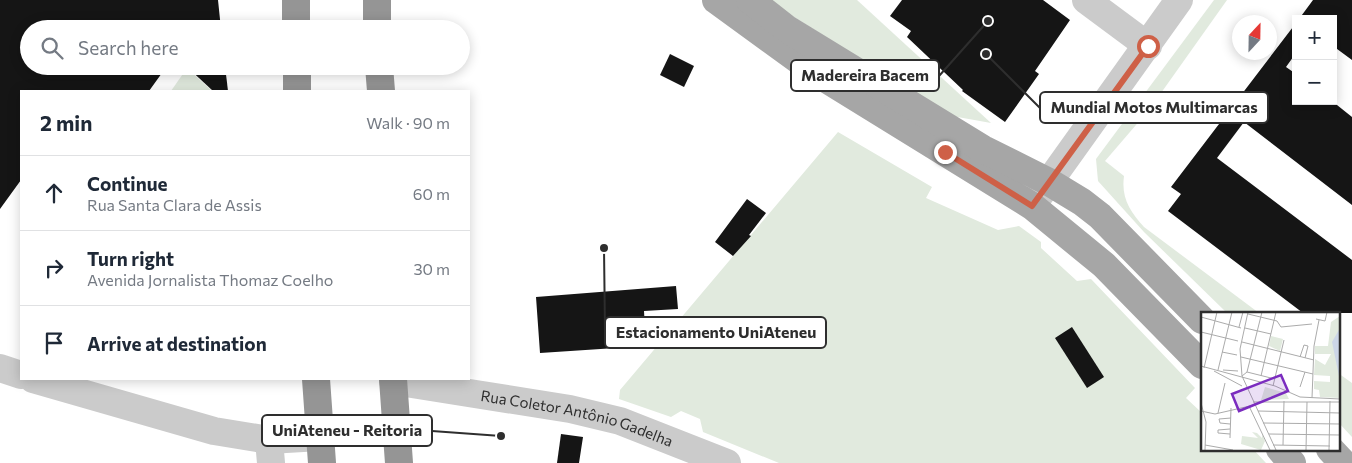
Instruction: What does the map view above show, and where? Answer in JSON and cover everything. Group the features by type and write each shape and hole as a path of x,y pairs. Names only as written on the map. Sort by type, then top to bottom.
{"highway":[{"path":"296,0 296,20"},
{"path":"377,0 377,20"},
{"path":"297,75 298,90"},
{"path":"380,75 381,90"},
{"path":"316,380 321,450"},
{"path":"393,380 399,463"}],"main road":[{"path":"716,0 815,72 1032,206 1104,265 1201,364"},
{"path":"750,0 787,29 974,144 1049,182 1082,202 1100,216 1201,319"},
{"path":"1281,450 1292,463"},
{"path":"1331,450 1343,463"}],"street":[{"path":"1086,0 1148,46"},
{"path":"1032,206 1179,0"},
{"path":"0,368 20,375"},
{"path":"36,380 214,431 270,451 321,450"},
{"name":"Rua Coletor Antônio Gadelha","path":"393,380 560,407 612,419 727,463"}],"shaded area":[{"path":"767,0 857,0 991,123 952,116"},
{"path":"1214,0 1227,0 1161,93 1173,105 1169,116 1154,104 1105,161 1124,176 1125,198 1144,227 1258,312 1226,312 1144,232 1098,181 1096,159"},
{"path":"182,75 195,75 211,90 172,90"},
{"path":"838,132 932,187 926,198 998,230 1019,226 1041,242 1041,248 1077,281 1091,279 1195,388 1186,398 1201,412 1201,450 1254,450 1266,463 779,463 703,432 700,419 681,411 671,417 619,399 620,390"},
{"path":"1340,374 1352,383 1352,437 1340,424"}],"building":[{"path":"0,0 218,0 220,20 20,20 20,75 161,75 150,90 20,90 20,181 0,209"},
{"path":"902,0 1043,0 1070,20 1035,71 1039,74 1005,122 962,91 907,37 911,31 890,16"},
{"path":"1313,0 1352,0 1352,60 1337,49 1337,15 1302,15"},
{"path":"1292,28 1292,59 1286,67 1292,71 1292,105 1337,105 1352,117 1352,205 1244,122 1217,158 1352,260 1352,313 1302,312 1168,211 1181,194 1171,187 1268,60 1277,60 1277,48"},
{"path":"670,54 694,66 684,87 660,75"},
{"path":"196,75 226,75 228,90 212,90"},
{"path":"747,199 766,213 749,235 751,236 733,256 715,242"},
{"path":"676,286 678,309 644,311 646,346 540,353 536,297"},
{"path":"1072,327 1104,377 1087,388 1055,338"},
{"path":"561,434 583,437 579,463 557,463"}],"place":[{"name":"Madereira Bacem","path":"988,21"},
{"name":"Mundial Motos Multimarcas","path":"986,54"},
{"name":"Estacionamento UniAteneu","path":"604,248"},
{"name":"UniAteneu - Reitoria","path":"501,436"}],"route":[{"path":"945,152 1032,206 1148,46"}]}
